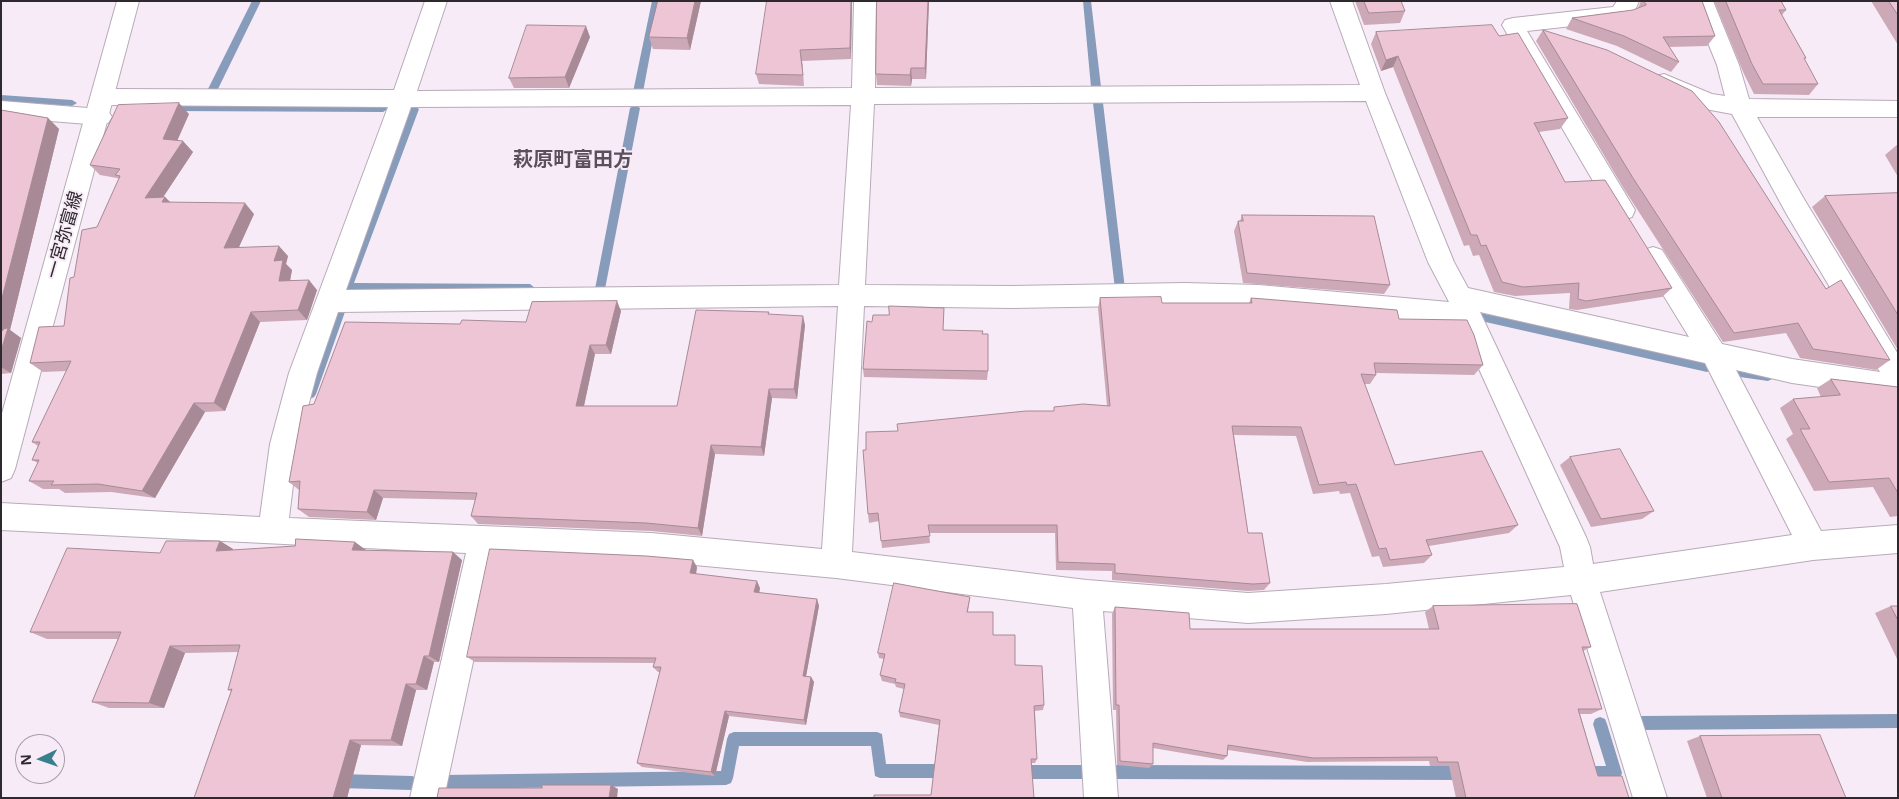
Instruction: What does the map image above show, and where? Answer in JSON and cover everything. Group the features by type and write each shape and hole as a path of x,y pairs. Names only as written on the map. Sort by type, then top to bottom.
{"street":[{"name":"一宮弥富線","path":"1,469 102,107 128,1"},
{"path":"273,531 284,444 303,373 403,98 436,1"},
{"path":"836,564 863,95 865,1"},
{"path":"1341,1 1361,34 1374,93 1441,262 1575,546 1581,580 1650,798"},
{"path":"1504,25 1618,14 1625,10 1628,1"},
{"path":"1702,1 1728,65 1740,107 1795,206 1898,378"},
{"path":"1504,25 1566,40"},
{"path":"1504,25 1714,354 1813,546"},
{"path":"1648,75 1708,102 1740,107 1758,109 1898,109"},
{"path":"2,110 403,98 704,98 863,95 1374,93"},
{"path":"330,300 852,295 1012,297 1185,294 1463,306 1714,354 1792,371 1898,386"},
{"path":"1,516 273,531 651,547 836,564 1087,595 1248,608 1386,599 1581,580 1813,546 1898,539"},
{"path":"427,798 484,539"},
{"path":"1087,595 1102,798"}],"building":[{"path":"658,1 695,1 687,38 649,37"},
{"path":"767,1 851,1 850,48 800,50 803,75 756,74"},
{"path":"877,1 928,1 925,68 911,68 910,75 876,74"},
{"path":"1364,1 1401,1 1405,11 1369,13"},
{"path":"1644,1 1702,1 1715,36 1663,37 1679,62 1624,36 1572,18 1633,10 1646,5"},
{"path":"1726,1 1781,1 1786,10 1779,10 1806,58 1804,58 1818,84 1763,84 1752,64"},
{"path":"1889,1 1898,1 1898,15"},
{"path":"527,25 586,26 565,77 509,78"},
{"path":"1492,25 1499,36 1518,33 1568,118 1534,123 1565,182 1605,180 1672,288 1586,301 1578,299 1579,283 1523,287 1502,282 1486,245 1481,246 1477,235 1471,235 1398,56 1386,60 1376,32"},
{"path":"1543,30 1607,50 1692,91 1719,122 1826,289 1841,280 1890,360 1813,349 1798,323 1734,333 1633,178"},
{"path":"179,103 163,139 183,141 145,198 165,197 162,202 245,203 224,248 279,246 274,261 283,260 279,281 309,280 298,310 251,312 214,403 194,403 142,491 98,484 51,485 54,481 29,481 39,460 32,460 40,442 32,442 71,361 30,363 39,327 64,326 70,278 74,277 82,230 97,227 120,176 115,175 120,169 90,165 118,105"},
{"path":"1,110 48,118 1,302"},
{"path":"1898,193 1898,315 1825,196"},
{"path":"1242,215 1374,216 1390,285 1247,273 1238,221 1243,221"},
{"path":"1161,297 1162,303 1252,303 1251,298 1397,310 1399,319 1467,320 1474,335 1483,365 1374,363 1376,375 1361,374 1395,465 1482,451 1518,525 1426,540 1432,555 1390,560 1386,548 1379,549 1356,484 1347,485 1346,482 1319,485 1301,427 1232,426 1248,533 1262,533 1270,583 1253,584 1115,573 1115,564 1058,562 1057,525 928,525 930,536 881,541 878,513 868,514 863,450 866,450 866,432 898,431 897,424 1026,411 1054,411 1054,407 1083,404 1110,406 1100,298"},
{"path":"617,301 606,345 590,345 576,406 677,406 696,310 769,312 768,314 803,316 794,389 769,389 761,447 711,445 698,528 646,523 471,516 477,493 374,490 367,512 298,509 300,481 289,482 303,406 314,404 345,322 460,324 462,320 526,322 532,302"},
{"path":"889,306 944,308 943,330 983,331 982,334 988,334 988,371 863,369 867,321 872,322 873,315 889,315"},
{"path":"8,328 1,351 1,332"},
{"path":"1831,379 1898,387 1898,493 1889,478 1829,482 1800,429 1810,429 1793,399 1840,395"},
{"path":"1620,449 1654,511 1601,519 1570,457"},
{"path":"296,539 355,542 352,550 453,552 429,656 424,656 416,684 406,684 391,740 350,740 333,798 194,798 232,689 228,690 240,645 170,646 149,703 92,702 121,632 30,632 67,548 160,553 166,541 220,541 216,551 295,546"},
{"path":"490,549 693,560 690,573 757,581 754,592 817,599 803,676 811,677 804,720 725,711 711,772 637,763 661,667 653,667 656,658 467,657"},
{"path":"894,583 970,597 967,612 993,612 993,635 1015,635 1015,665 1042,666 1044,705 1034,706 1037,759 1031,759 1034,798 874,798 874,795 931,795 940,720 899,712 905,684 895,682 896,679 880,675 885,654 878,653"},
{"path":"1577,604 1591,647 1582,647 1602,709 1578,709 1598,776 1622,776 1629,798 1466,798 1458,762 1438,762 1437,757 1313,758 1228,745 1227,756 1153,743 1153,764 1120,761 1119,705 1116,705 1115,607 1189,613 1190,629 1439,629 1433,606"},
{"path":"1891,606 1898,606 1898,620"},
{"path":"1820,735 1846,798 1722,798 1700,736"},
{"path":"542,785 611,785 609,798 437,798 439,788 542,788"}],"waterway":[{"path":"212,91 257,1"},
{"path":"638,92 656,1"},
{"path":"1087,1 1096,87"},
{"path":"1,98 72,103"},
{"path":"1098,103 1120,289"},
{"path":"169,108 383,109"},
{"path":"600,289 635,108"},
{"path":"414,109 347,287 530,288"},
{"path":"310,394 341,309"},
{"path":"1481,317 1707,367"},
{"path":"1740,372 1768,376"},
{"path":"1640,723 1898,721"},
{"path":"1584,773 1615,773 1600,724"},
{"path":"444,782 726,778 734,739 877,739 880,771 948,771"},
{"path":"1017,772 1084,772"},
{"path":"1117,772 1465,773"},
{"path":"338,781 412,783"}],"district":[{"name":"萩原町富田方","path":"573,160"}]}
